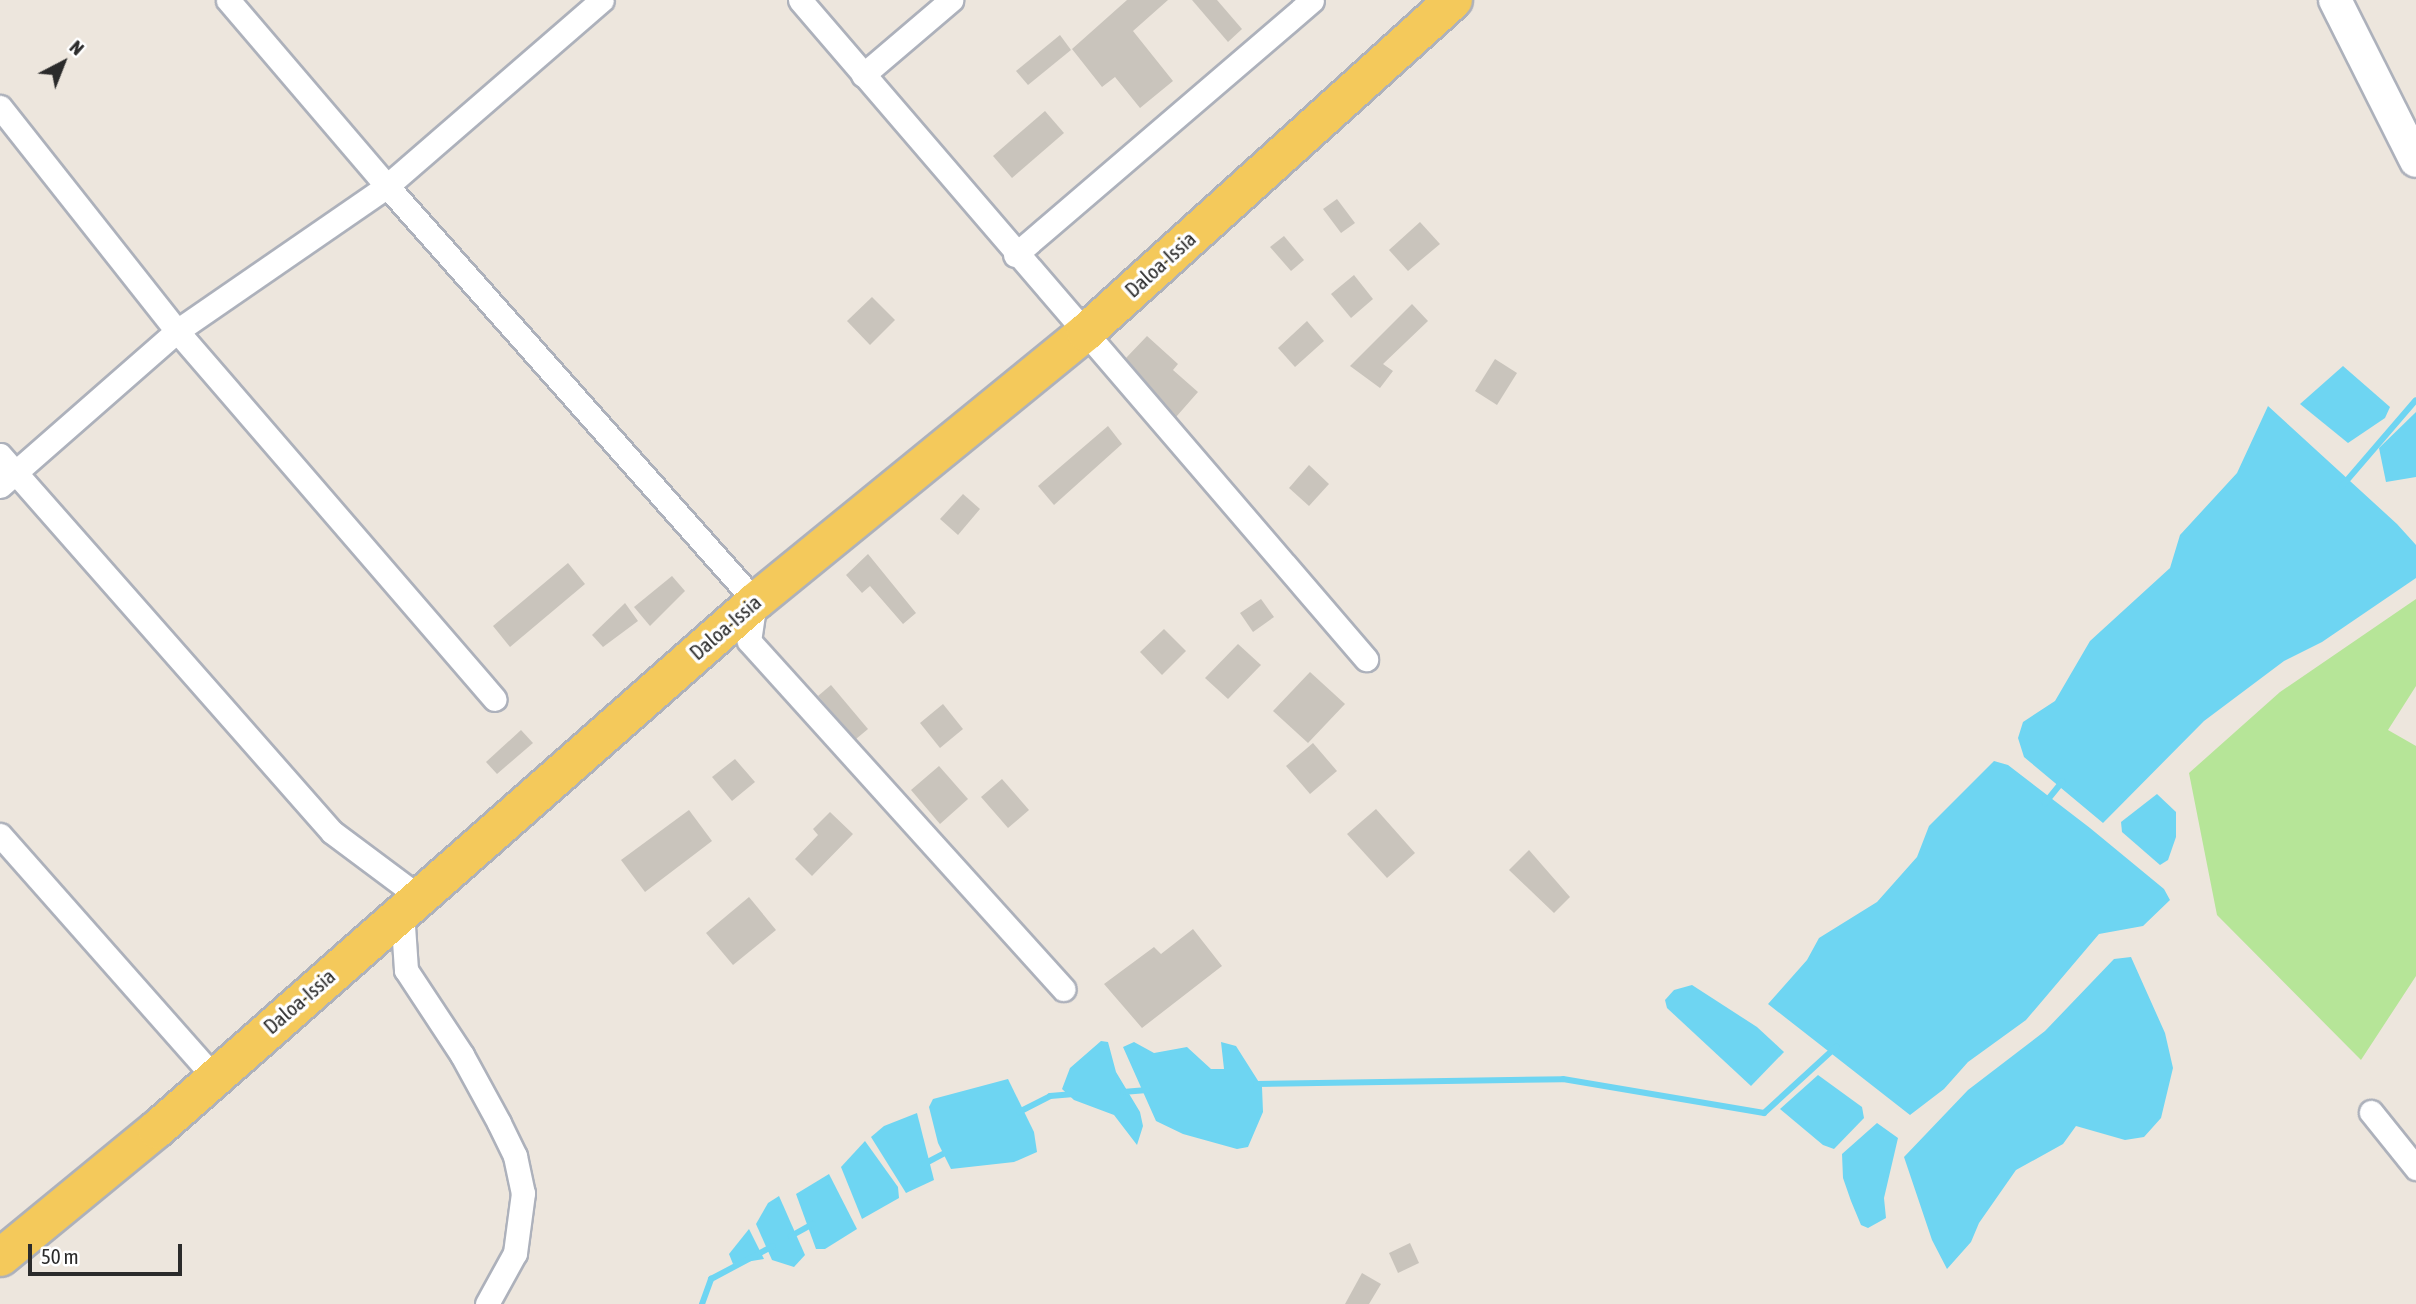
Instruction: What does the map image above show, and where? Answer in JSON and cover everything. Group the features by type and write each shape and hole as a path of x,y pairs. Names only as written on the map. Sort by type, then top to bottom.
{"main road":[{"name":"Daloa-Issia","path":"0,1257 214,1077 755,601 1085,332 1453,0"}],"street":[{"path":"228,0 387,187 755,601 749,641 1063,989"},
{"path":"8,479 177,331 387,187 602,0"},
{"path":"800,0 1015,254 1366,659"},
{"path":"863,75 951,0"},
{"path":"1015,254 1312,0"},
{"path":"2335,0 2416,161"},
{"path":"0,107 177,331 495,699"},
{"path":"0,455 8,479 332,832 410,904 406,970 462,1055 499,1123 515,1156 523,1193 515,1253 487,1304"},
{"path":"0,835 214,1077"},
{"path":"2371,1112 2416,1168"}],"green space":[{"path":"2416,599 2416,686 2388,730 2416,746 2416,976 2361,1060 2217,915 2189,773 2280,692"}],"water":[{"path":"2343,366 2390,407 2385,418 2348,443 2300,404"},
{"path":"2268,406 2397,524 2416,545 2416,578 2322,642 2284,661 2204,721 2103,823 2024,757 2018,738 2023,722 2055,701 2090,641 2170,568 2180,535 2237,473"},
{"path":"2416,412 2416,477 2386,482 2379,448"},
{"path":"1994,761 2008,765 2090,828 2164,889 2170,900 2143,926 2099,934 2026,1020 1968,1062 1944,1089 1910,1115 1768,1004 1807,960 1819,938 1877,902 1917,857 1929,826"},
{"path":"2157,794 2176,812 2176,837 2168,860 2160,865 2122,832 2121,822"},
{"path":"2131,957 2165,1033 2173,1068 2161,1118 2144,1137 2125,1140 2076,1126 2063,1144 2016,1170 1979,1223 1971,1242 1947,1269 1932,1240 1904,1157 1968,1090 2045,1031 2114,959"},
{"path":"1692,985 1757,1027 1784,1052 1751,1086 1667,1008 1665,1000 1674,990"},
{"path":"1101,1041 1108,1042 1116,1072 1140,1112 1143,1126 1137,1145 1114,1115 1074,1100 1062,1089 1070,1068"},
{"path":"1134,1042 1154,1053 1187,1047 1211,1069 1224,1069 1221,1042 1236,1046 1262,1087 1263,1112 1248,1147 1237,1149 1183,1134 1156,1121 1123,1047"},
{"path":"1818,1075 1862,1107 1864,1118 1834,1149 1823,1145 1780,1109"},
{"path":"1008,1079 1034,1132 1037,1152 1014,1162 951,1169 938,1143 929,1107 933,1099"},
{"path":"917,1113 934,1180 906,1193 871,1137 884,1126"},
{"path":"1877,1123 1898,1138 1884,1198 1886,1218 1868,1228 1861,1225 1851,1201 1843,1178 1842,1154"},
{"path":"865,1141 898,1187 899,1198 862,1219 841,1167"},
{"path":"829,1174 857,1229 825,1249 816,1249 796,1194"},
{"path":"779,1196 805,1255 794,1267 772,1260 756,1224 768,1203"},
{"path":"749,1229 764,1259 733,1264 729,1254"}],"building":[{"path":"1127,0 1168,0 1133,31 1173,81 1140,108 1115,77 1102,87 1072,49"},
{"path":"1192,0 1217,0 1242,29 1228,42"},
{"path":"1060,35 1071,50 1028,85 1016,71"},
{"path":"1045,111 1064,133 1012,178 993,156"},
{"path":"1337,199 1355,223 1341,233 1323,209"},
{"path":"1420,222 1440,244 1408,271 1389,250"},
{"path":"1284,236 1304,260 1291,271 1270,247"},
{"path":"1354,275 1373,299 1351,318 1331,294"},
{"path":"872,297 895,320 870,345 847,321"},
{"path":"1412,304 1428,321 1383,364 1393,371 1380,388 1350,366"},
{"path":"1307,321 1324,341 1295,367 1278,348"},
{"path":"1147,336 1178,364 1173,370 1198,392 1176,417 1126,358"},
{"path":"1495,359 1517,373 1497,405 1475,391"},
{"path":"1108,426 1122,444 1054,505 1038,486"},
{"path":"1309,465 1329,484 1309,506 1289,488"},
{"path":"963,494 980,509 958,535 940,519"},
{"path":"868,554 916,613 903,624 870,586 862,593 846,575"},
{"path":"568,563 585,584 510,647 493,626"},
{"path":"672,576 685,591 650,626 634,607"},
{"path":"1261,599 1274,617 1253,632 1240,613"},
{"path":"625,603 638,621 603,647 592,635"},
{"path":"1164,629 1186,651 1162,675 1140,652"},
{"path":"1238,644 1261,665 1228,699 1205,678"},
{"path":"1310,672 1345,704 1308,743 1273,711"},
{"path":"831,685 868,729 856,739 818,696"},
{"path":"943,704 963,729 940,748 920,723"},
{"path":"521,730 533,743 497,774 486,762"},
{"path":"1313,743 1337,771 1310,794 1286,766"},
{"path":"735,759 755,782 732,801 712,777"},
{"path":"939,766 968,799 940,824 911,790"},
{"path":"1002,779 1029,810 1008,828 981,797"},
{"path":"1376,809 1415,853 1387,878 1347,834"},
{"path":"689,810 712,841 645,892 621,860"},
{"path":"830,812 853,834 812,876 795,859 818,835 813,829"},
{"path":"1529,850 1570,897 1554,913 1509,870"},
{"path":"749,897 776,930 733,965 706,933"},
{"path":"1193,929 1222,966 1142,1028 1104,984 1154,947 1161,954"},
{"path":"1410,1243 1419,1263 1398,1273 1389,1253"},
{"path":"1362,1273 1381,1284 1369,1304 1345,1304"}],"waterway":[{"path":"2342,486 2416,400"},
{"path":"2045,803 2063,781"},
{"path":"1256,1084 1563,1079 1764,1113 1836,1047"},
{"path":"1123,1092 1147,1090"},
{"path":"1019,1112 1050,1096 1074,1094"},
{"path":"924,1164 948,1151"},
{"path":"791,1236 813,1224"},
{"path":"702,1304 711,1279 773,1246"}]}
